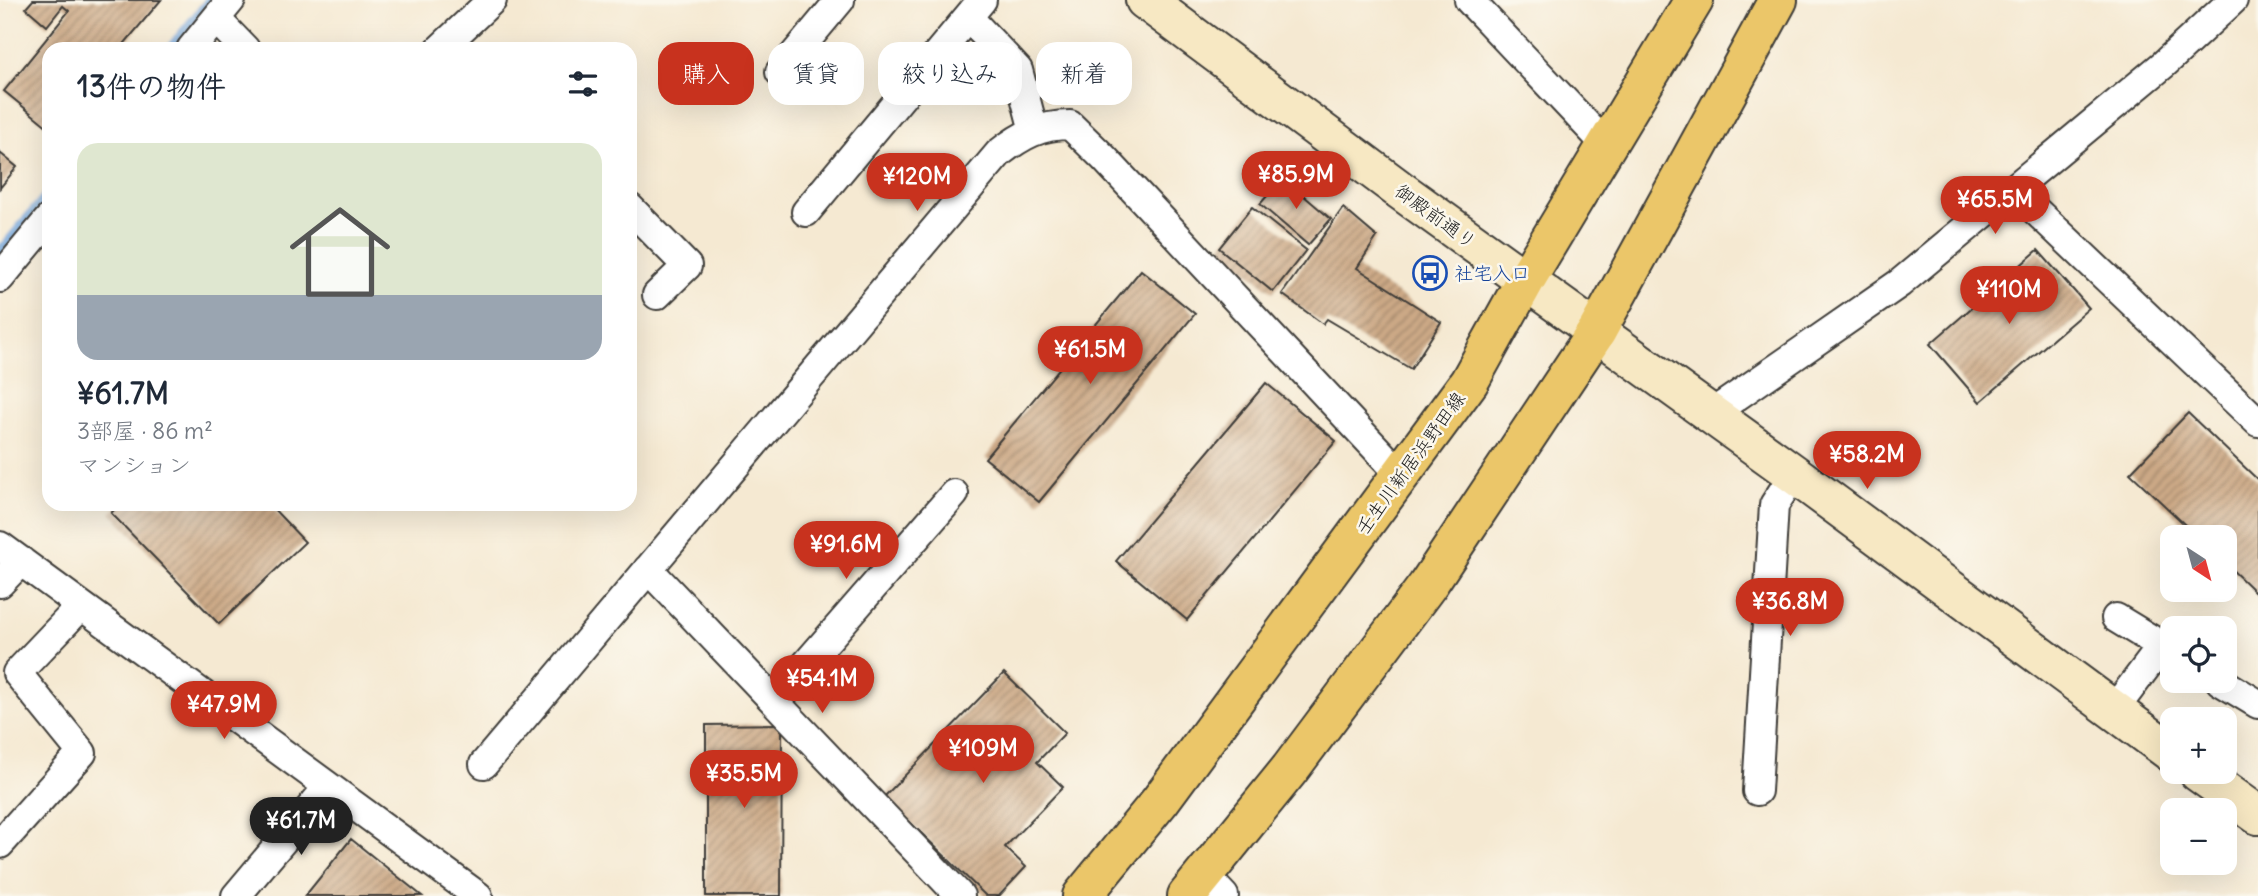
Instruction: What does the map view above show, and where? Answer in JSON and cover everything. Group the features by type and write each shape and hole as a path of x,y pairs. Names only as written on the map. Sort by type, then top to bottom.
{"main road":[{"name":"壬生川新居浜野田線","path":"1082,896 1160,801 1469,382 1525,281 1694,0"},
{"path":"1205,889 1290,769 1427,586 1597,331 1778,0"}],"street":[{"path":"459,42 492,0"},
{"path":"805,42 840,0"},
{"name":"御殿前通り","path":"1145,0 1525,281 1794,474 2160,743"},
{"path":"1469,0 1607,146"},
{"path":"1711,414 1900,283 2164,64 2233,0"},
{"path":"197,42 224,9 241,42"},
{"path":"806,212 975,9 1018,70 1034,131"},
{"path":"484,764 999,153 1020,136 1047,125 1070,125 1104,158 1401,475"},
{"path":"2013,188 2258,422"},
{"path":"637,215 687,266 657,295"},
{"path":"0,278 42,227"},
{"path":"1757,791 1774,505 1794,474"},
{"path":"774,701 954,494"},
{"path":"0,583 10,553 478,896"},
{"path":"648,569 960,896"},
{"path":"0,844 82,753 18,673 81,606"},
{"path":"2116,618 2160,645"},
{"path":"2113,710 2160,657"},
{"path":"2237,691 2258,704"},
{"path":"2215,784 2258,815"},
{"path":"236,896 328,787"}],"building":[{"path":"33,0 161,0 126,42 44,42 69,11 63,6 47,26 26,8"},
{"path":"42,44 42,122 4,91"},
{"path":"0,153 17,167 0,188"},
{"path":"1283,178 1331,219 1308,245 1260,204"},
{"path":"1252,207 1306,250 1273,292 1219,248"},
{"path":"1343,208 1377,237 1357,268 1441,322 1411,369 1327,319 1323,324 1282,294"},
{"path":"2038,250 2089,308 1980,402 1930,344"},
{"path":"1141,270 1195,314 1039,502 985,458"},
{"path":"1266,383 1336,441 1187,620 1116,561"},
{"path":"2188,413 2258,480 2258,595 2237,575 2237,525 2185,525 2130,473"},
{"path":"276,511 305,542 219,624 111,513"},
{"path":"1004,673 1065,733 1037,762 1063,787 1005,847 1026,867 999,896 986,896 884,797"},
{"path":"782,724 781,896 706,896 706,725"},
{"path":"351,839 422,896 305,896"}],"waterway":[{"path":"176,42 210,0"},
{"path":"0,252 42,201"}],"place":[{"name":"社宅入口","path":"1430,273"}]}
